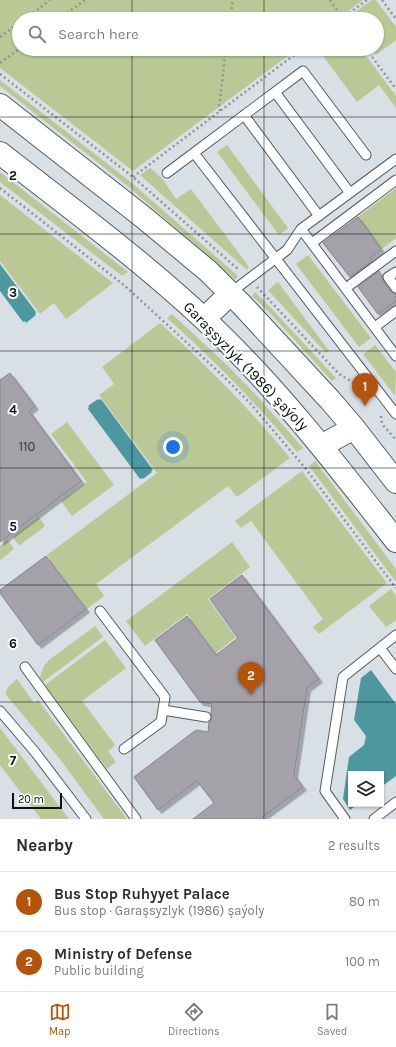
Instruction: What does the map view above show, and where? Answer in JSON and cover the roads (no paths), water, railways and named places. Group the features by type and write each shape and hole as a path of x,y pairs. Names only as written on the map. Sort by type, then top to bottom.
{"main road":[{"path":"0,105 143,217 208,271 330,400 396,482"},
{"name":"Garaşsyzlyk (1986) şaýoly","path":"0,153 114,242 204,320 278,396 341,469 396,541"},
{"path":"204,320 230,294"},
{"path":"321,446 354,428"}],"lane":[{"path":"167,173 303,71 366,156"},
{"path":"275,92 350,193"},
{"path":"244,115 319,216"},
{"path":"194,153 396,414"},
{"path":"230,294 287,250 301,229 396,159"},
{"path":"312,243 396,180"},
{"path":"301,229 396,356"},
{"path":"346,288 396,251"},
{"path":"396,272 388,277 396,288"},
{"path":"374,327 396,311"},
{"path":"100,611 164,697 161,722 124,750"},
{"path":"346,819 325,790 343,677 396,635"},
{"path":"380,648 396,669"},
{"path":"25,667 136,819"},
{"path":"163,710 206,717"},
{"path":"0,711 35,752 86,819"},
{"path":"374,819 396,802"}],"water":[{"path":"0,264 36,312 36,315 26,323 25,321 23,322 0,291"},
{"path":"98,399 101,399 153,470 143,479 140,479 88,409 88,406"},
{"path":"371,670 396,704 396,776 384,785 384,771 348,771 348,807 343,799 349,757 364,745 366,736 354,720 361,678"}],"place":[{"name":"Bus Stop Ruhyyet Palace","path":"365,406"},
{"name":"Ministry of Defense","path":"251,695"}]}
